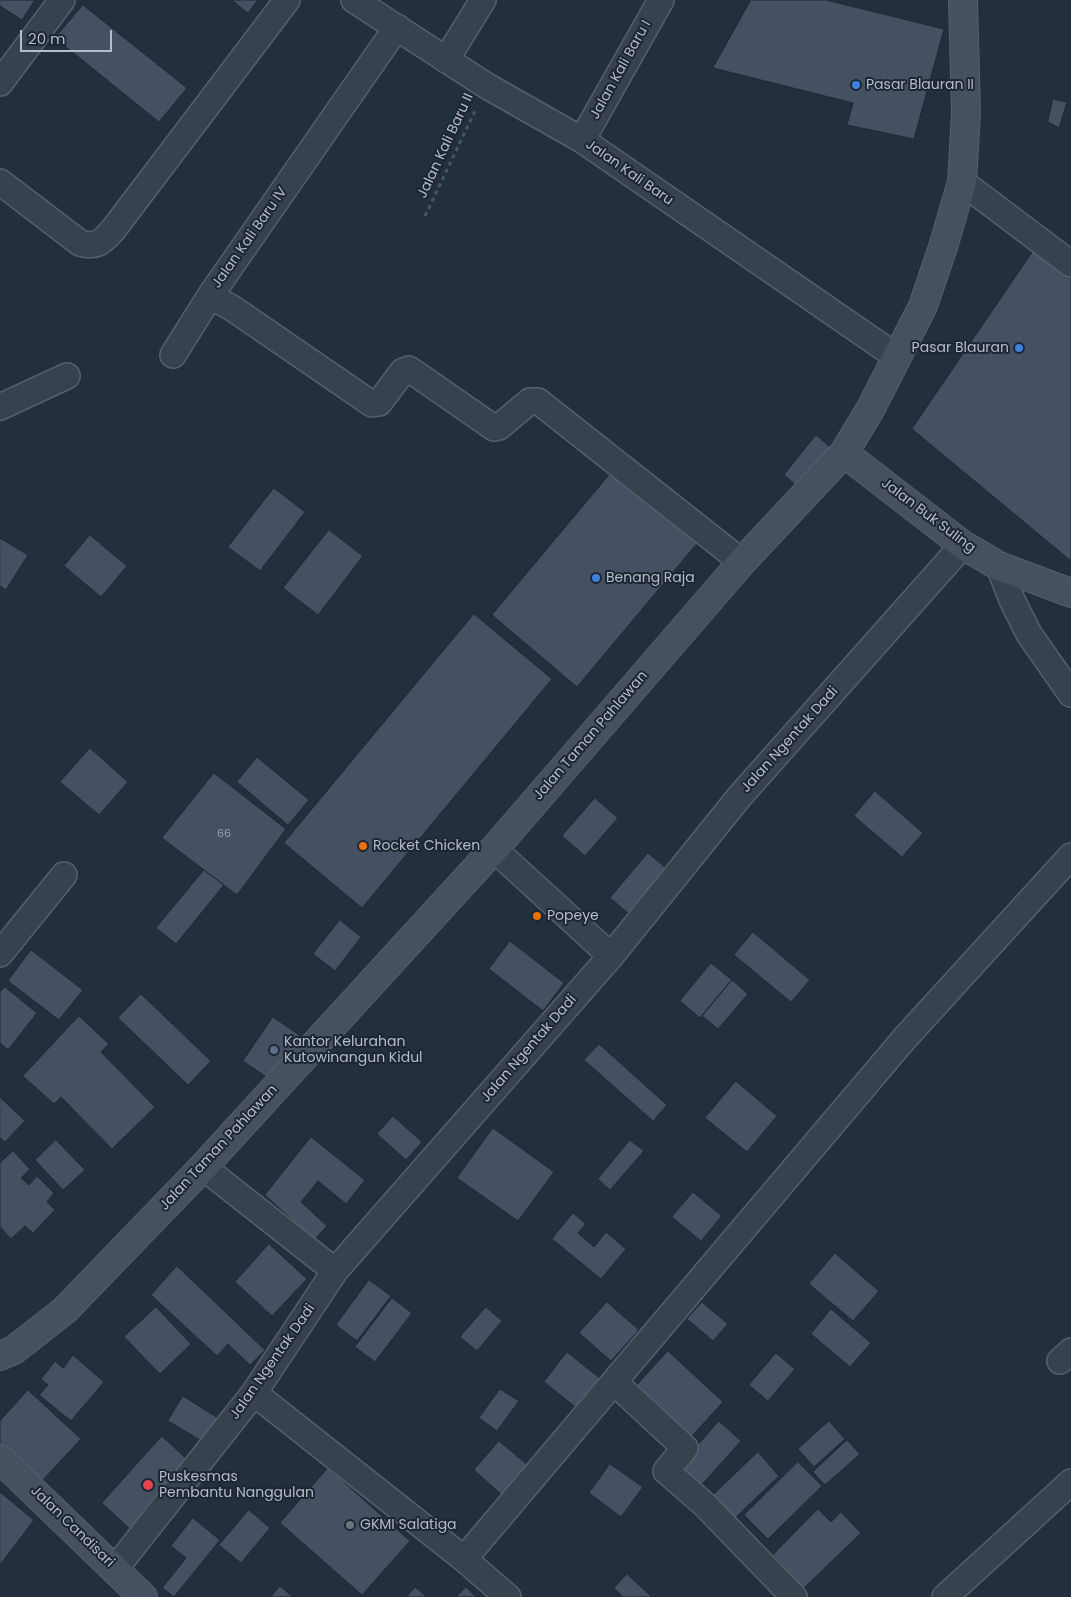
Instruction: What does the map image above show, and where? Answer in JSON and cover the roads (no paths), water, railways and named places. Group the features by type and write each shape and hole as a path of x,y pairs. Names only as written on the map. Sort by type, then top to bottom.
{"street":[{"path":"0,83 62,0"},
{"path":"0,182 80,243 89,246 97,245 113,230 287,0"},
{"name":"Jalan Kali Baru","path":"354,0 487,86 582,140 897,357"},
{"path":"446,60 483,0"},
{"name":"Jalan Kali Baru I","path":"582,140 661,0"},
{"name":"Jalan Taman Pahlawan","path":"0,1356 14,1350 65,1310 203,1167 494,849 742,562 844,453 871,408 923,306 962,182 966,113 963,0"},
{"name":"Jalan Kali Baru IV","path":"396,27 210,296 232,308 372,404 379,403 403,371 409,369 494,428 504,424 530,400 538,402 742,562"},
{"path":"962,182 1071,264"},
{"path":"173,355 210,296"},
{"path":"0,407 67,376"},
{"name":"Jalan Buk Suling","path":"844,453 963,545 999,566 1071,593"},
{"name":"Jalan Ngentak Dadi","path":"115,1569 254,1393 335,1271 611,956 740,796 963,545"},
{"path":"999,566 1012,600 1029,634 1071,694"},
{"path":"494,849 611,956"},
{"path":"464,1559 905,1038 1071,856"},
{"path":"0,954 64,875"},
{"path":"203,1167 335,1271"},
{"path":"614,1382 685,1448 666,1471 705,1505 794,1597"},
{"path":"254,1393 464,1559 508,1597"},
{"name":"Jalan Candisari","path":"0,1459 143,1597"},
{"path":"945,1597 1071,1482"}],"place":[{"name":"Pasar Blauran II","path":"856,85"},
{"name":"Pasar Blauran","path":"1019,348"},
{"name":"Benang Raja","path":"596,578"},
{"name":"Rocket Chicken","path":"363,846"},
{"name":"Popeye","path":"537,916"},
{"name":"Kantor Kelurahan Kutowinangun Kidul","path":"274,1050"},
{"name":"Puskesmas Pembantu Nanggulan","path":"148,1485"},
{"name":"GKMI Salatiga","path":"350,1525"}]}
